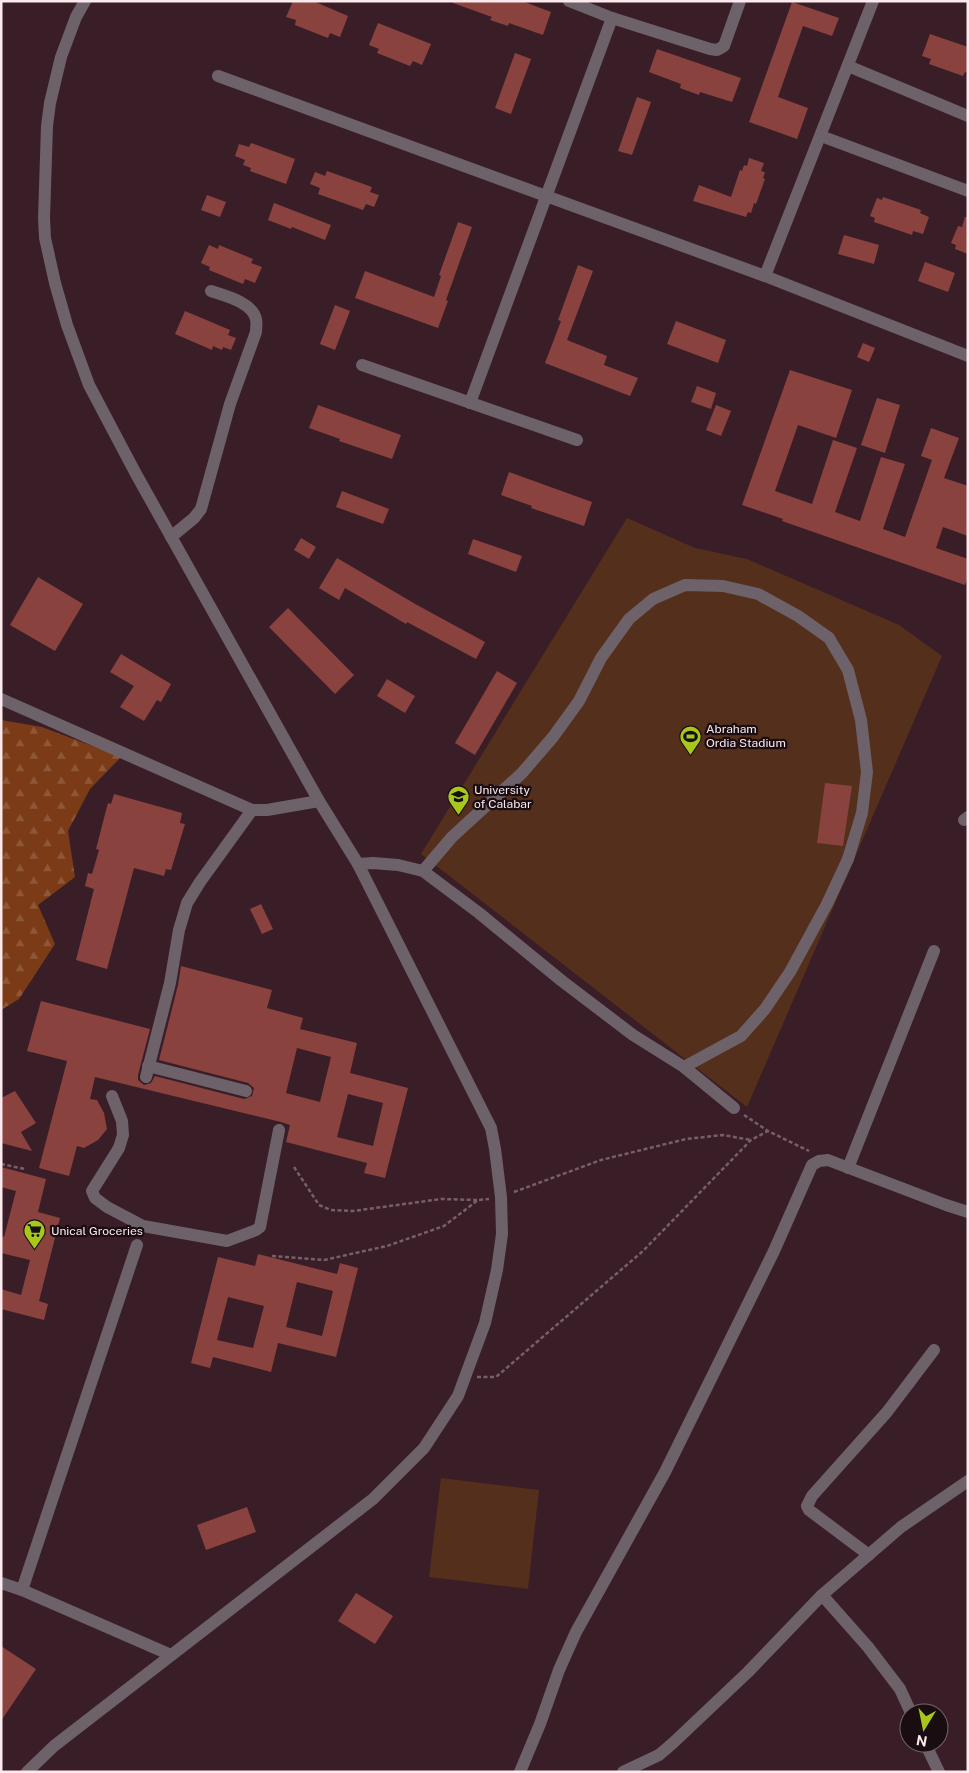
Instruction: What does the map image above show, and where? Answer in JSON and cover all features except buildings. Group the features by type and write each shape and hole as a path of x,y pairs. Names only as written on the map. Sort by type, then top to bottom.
{"street":[{"path":"27,1772 54,1746 373,1498 424,1448 458,1396 485,1323 497,1270 502,1234 501,1197 491,1128 358,864 319,801 171,537 89,385 67,325 45,238 44,188 50,104 61,57 76,17 85,1"},
{"path":"569,1 612,18 717,50 724,46 740,1"},
{"path":"765,276 873,1"},
{"path":"470,403 612,18"},
{"path":"848,66 968,116"},
{"path":"218,76 765,276 968,356"},
{"path":"821,136 968,191"},
{"path":"171,537 194,518 201,509 230,404 256,332 256,320 248,309 234,300 211,292"},
{"path":"362,365 578,440"},
{"path":"423,871 452,837 522,773 553,737 579,701 601,658 629,619 653,599 685,585 723,586 758,594 798,616 829,638 848,670 861,720 867,772 862,813 848,858 827,904 790,972 765,1009 741,1036 684,1067"},
{"path":"1,699 252,810 267,810 319,801"},
{"path":"246,1091 147,1072 170,983 178,930 187,903 252,810"},
{"path":"358,864 398,865 423,871 479,913 609,1017 633,1035 684,1067 734,1108"},
{"path":"848,1168 934,952"},
{"path":"112,1096 122,1121 124,1135 119,1148 92,1191 95,1198 107,1206 140,1236 227,1241 260,1227 279,1130"},
{"path":"520,1772 540,1724 559,1670 576,1632 665,1472 774,1252 812,1165 819,1160 828,1160 968,1212"},
{"path":"22,1590 140,1236"},
{"path":"869,1555 809,1510 807,1506 812,1496 887,1412 934,1350"},
{"path":"623,1772 659,1755 748,1672 822,1595 901,1527 968,1481"},
{"path":"1,1583 22,1590 172,1655"},
{"path":"822,1595 868,1647 900,1689 906,1703"},
{"path":"930,1753 939,1772"}],"path":[{"path":"734,1108 768,1131 828,1160"},
{"path":"466,1374 496,1377 643,1251 751,1140 768,1131"},
{"path":"1,1164 25,1170"},
{"path":"294,1167 319,1205 330,1210 353,1211 442,1199 478,1200"}],"green space":[{"path":"1,720 42,727 121,757 90,789 68,831 75,877 38,905 55,944 19,999 1,1010"}],"shaded area":[{"name":"Abraham Ordia Stadium","path":"627,518 695,548 747,559 899,625 942,656 747,1107 421,854"},
{"path":"441,1478 539,1490 528,1589 429,1577"}],"place":[{"name":"Abraham Ordia Stadium","path":"690,755"},
{"name":"University of Calabar","path":"458,816"},
{"name":"Unical Groceries","path":"35,1250"}]}
